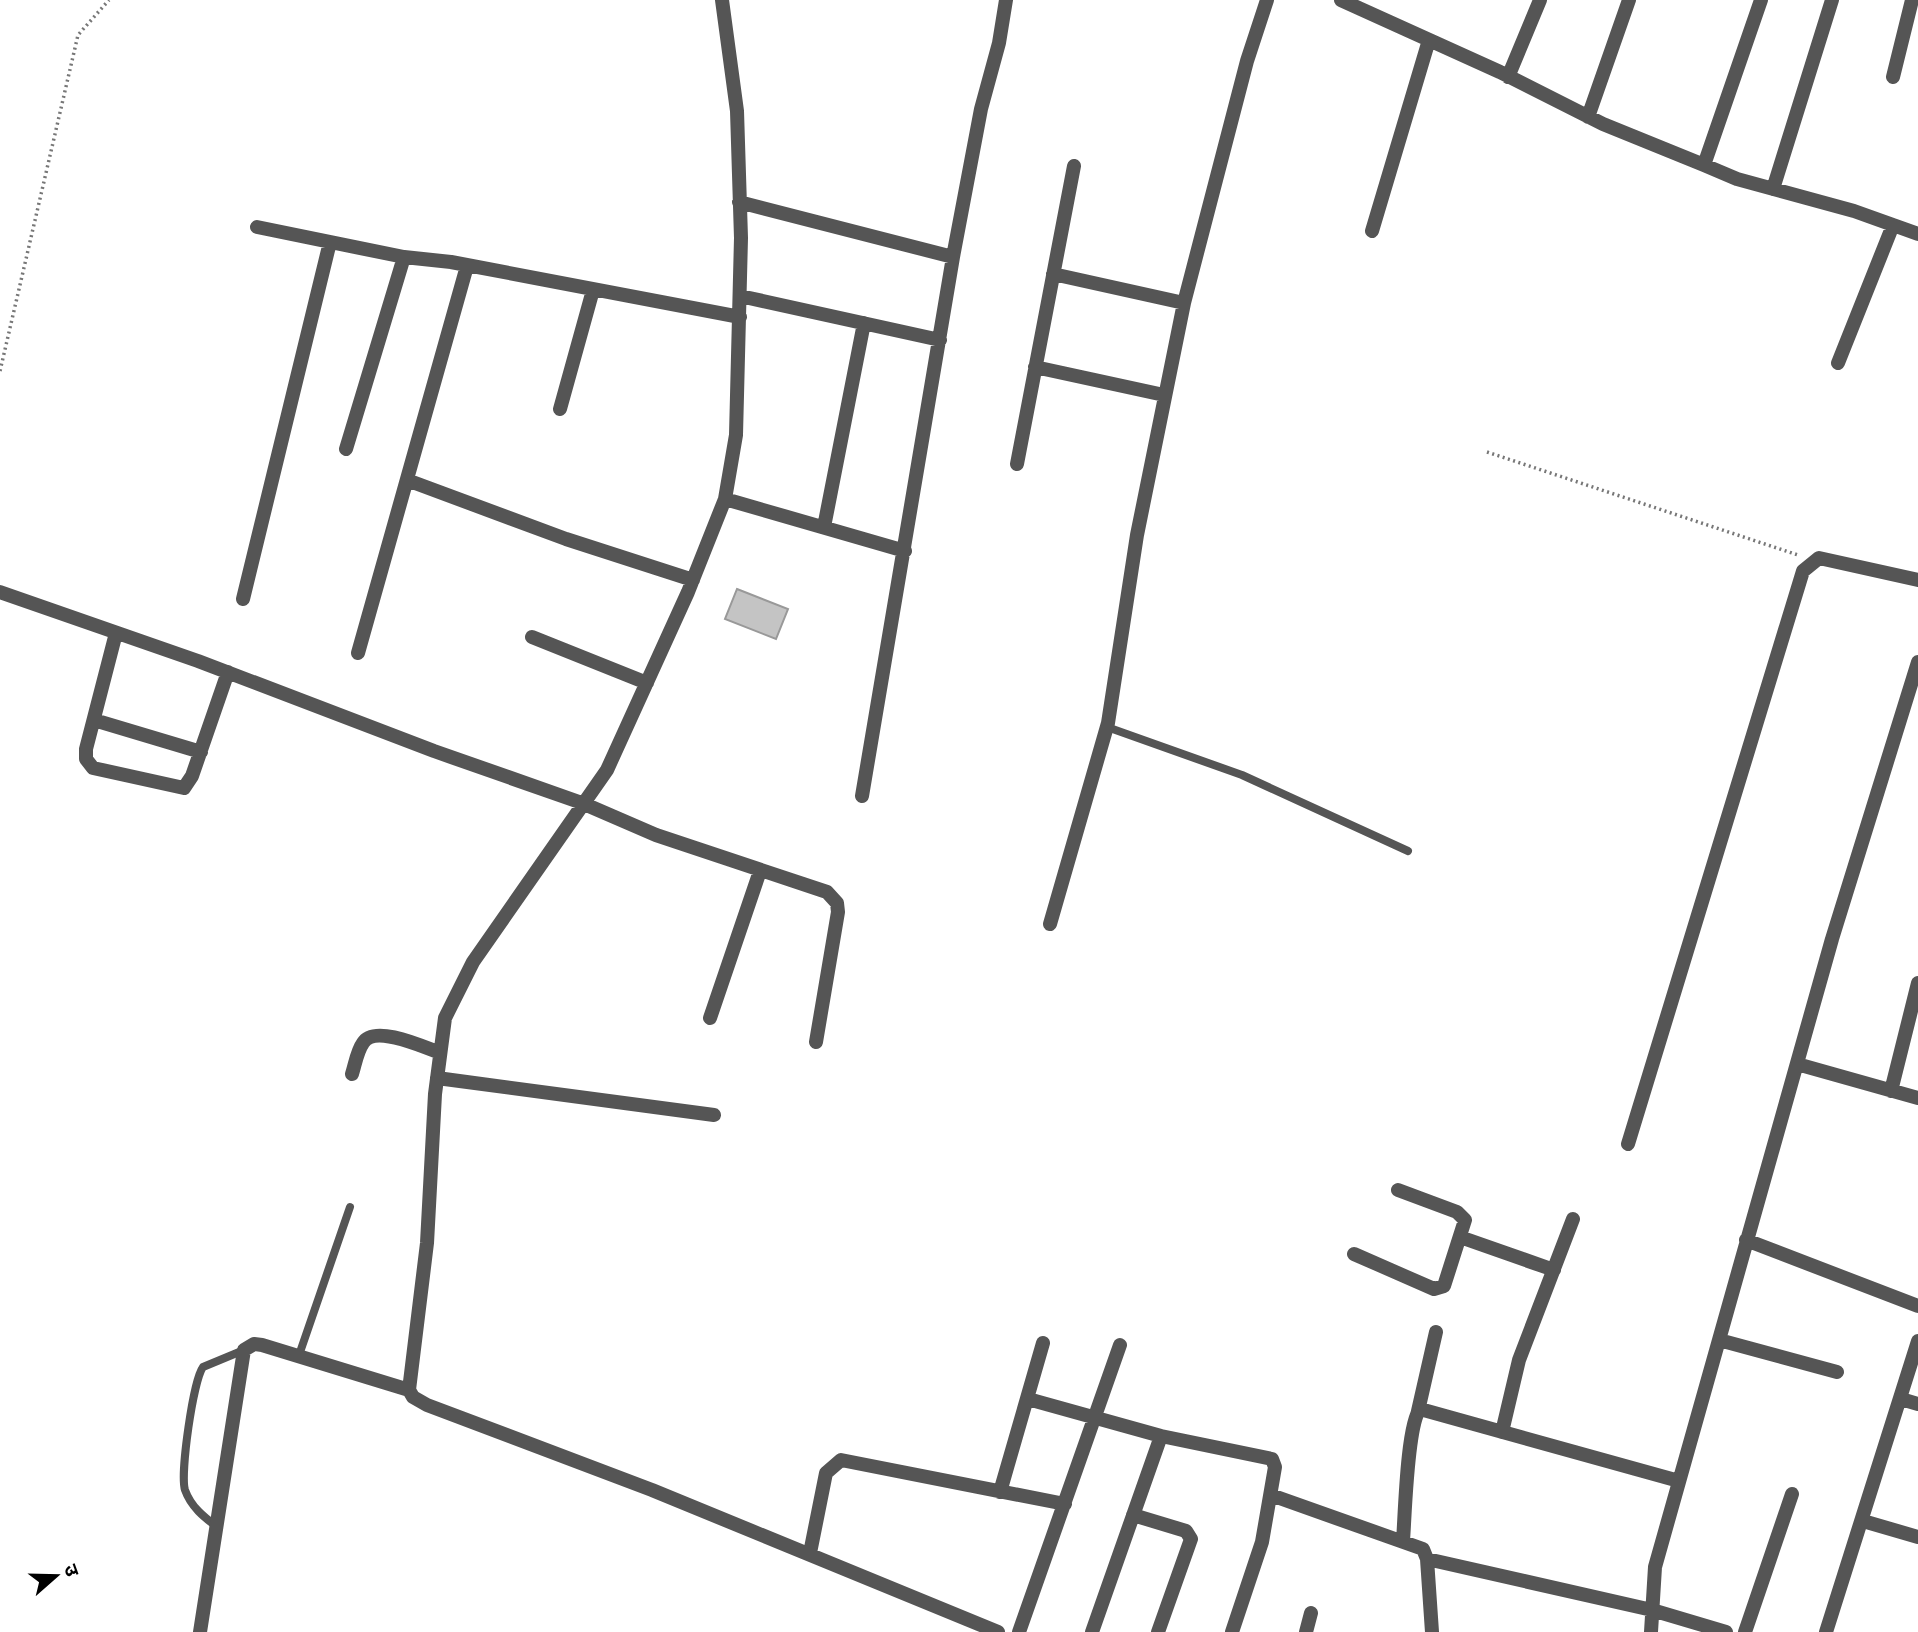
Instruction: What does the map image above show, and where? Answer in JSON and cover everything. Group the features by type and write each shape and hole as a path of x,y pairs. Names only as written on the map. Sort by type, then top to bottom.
{"street":[{"path":"722,0 737,111 740,296 736,435 725,499 693,580 607,770 473,962 445,1018 437,1077 427,1243 409,1390 413,1397 427,1405 652,1490 998,1632"},
{"path":"862,796 953,257 981,109 999,43 1006,0"},
{"path":"1050,924 1107,727 1137,536 1184,303 1247,61 1267,0"},
{"path":"1341,0 1508,76 1588,117 1704,165 1918,234"},
{"path":"1508,76 1540,0"},
{"path":"1588,117 1629,0"},
{"path":"1704,165 1761,0"},
{"path":"1773,189 1832,0"},
{"path":"1893,76 1912,0"},
{"path":"1372,231 1429,40"},
{"path":"1017,464 1074,166"},
{"path":"739,202 953,257"},
{"path":"1838,363 1893,225"},
{"path":"257,227 404,257 467,265 740,317"},
{"path":"243,599 330,242"},
{"path":"346,449 404,257"},
{"path":"359,653 467,265"},
{"path":"1053,274 1184,303"},
{"path":"560,408 593,290"},
{"path":"740,296 940,340"},
{"path":"824,527 864,323"},
{"path":"1035,367 1164,396"},
{"path":"407,480 566,540 693,580"},
{"path":"725,499 905,551"},
{"path":"1628,1144 1803,571 1813,560 1819,558 1918,580"},
{"path":"0,592 228,672 434,751 582,803 632,826 827,892 837,904 816,1042"},
{"path":"116,632 86,749 86,759 93,768 184,788 192,776 228,672"},
{"path":"532,637 647,683"},
{"path":"1651,1632 1655,1567 1832,939 1913,696 1918,662"},
{"path":"94,719 201,752"},
{"path":"710,1018 760,871"},
{"path":"1891,1091 1918,983"},
{"path":"352,1074 363,1042 374,1035 389,1036 440,1053"},
{"path":"1797,1064 1918,1098"},
{"path":"437,1077 715,1115"},
{"path":"1354,1254 1434,1289 1444,1286 1465,1220 1462,1215 1398,1191"},
{"path":"1502,1433 1519,1360 1573,1219"},
{"path":"1460,1237 1554,1269"},
{"path":"1746,1240 1918,1306"},
{"path":"1402,1541 1412,1433 1436,1332"},
{"path":"1719,1340 1837,1372"},
{"path":"1825,1632 1863,1521 1918,1342"},
{"path":"1000,1492 1043,1343"},
{"path":"200,1632 244,1350 254,1344 409,1390"},
{"path":"1019,1632 1120,1345"},
{"path":"1028,1399 1161,1436 1269,1457 1275,1462 1262,1542 1232,1632"},
{"path":"1901,1399 1918,1405"},
{"path":"1418,1411 1424,1408 1502,1433 1679,1481"},
{"path":"1092,1632 1161,1436"},
{"path":"810,1553 826,1474 841,1460 1065,1504"},
{"path":"1271,1494 1423,1549 1427,1559 1432,1632"},
{"path":"1745,1632 1792,1494"},
{"path":"1133,1515 1191,1535 1190,1546 1158,1632"},
{"path":"1863,1521 1918,1537"},
{"path":"1427,1559 1652,1611 1726,1632"},
{"path":"1306,1632 1311,1613"}],"lane":[{"path":"1107,727 1242,775 1408,851"},
{"path":"299,1358 350,1207"},
{"path":"218,1528 191,1502 183,1482 195,1386 203,1367 244,1350"}],"path":[{"path":"0,371 78,35 109,0"},
{"path":"1487,452 1813,560"}],"building":[{"path":"737,589 788,609 776,639 725,619"}]}
